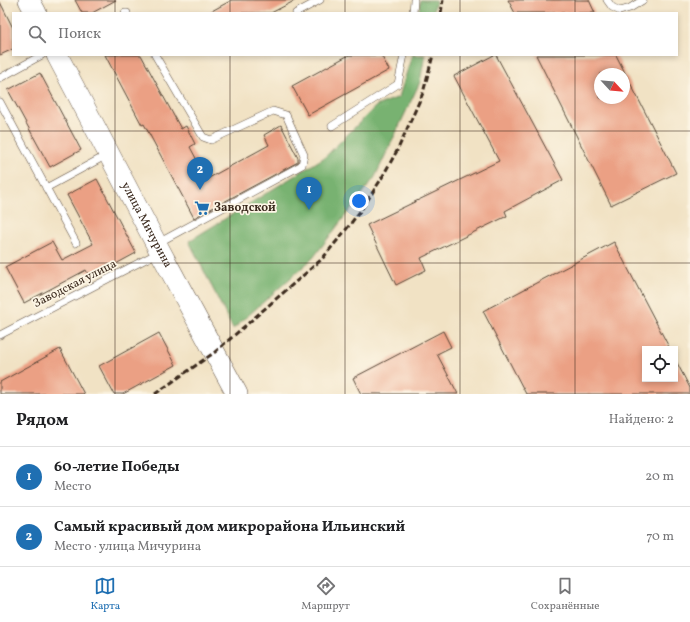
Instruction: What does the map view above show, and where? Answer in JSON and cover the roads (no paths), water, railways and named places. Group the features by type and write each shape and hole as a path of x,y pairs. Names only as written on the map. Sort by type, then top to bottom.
{"main road":[{"path":"29,0 35,12"},
{"name":"улица Мичурина","path":"58,56 237,394"}],"lane":[{"path":"298,12 320,0"},
{"path":"413,12 414,0"},
{"path":"607,0 612,8 620,11 630,8 643,0"},
{"path":"0,78 40,56"},
{"name":"Заводская улица","path":"0,335 150,257 159,249 302,164 304,155 286,114 273,111 211,140 203,137 156,56"},
{"path":"332,126 398,84 404,56"},
{"path":"0,102 76,243"},
{"path":"46,188 109,154"}],"railway":[{"path":"441,12 443,0"},
{"path":"155,394 215,352 322,259 361,210 380,181 398,149 423,93 433,56"}],"place":[{"name":"Самый красивый дом микрорайона Ильинский","path":"200,190"},
{"name":"Заводской","path":"202,208"},
{"name":"60-летие Победы","path":"309,210"}]}
